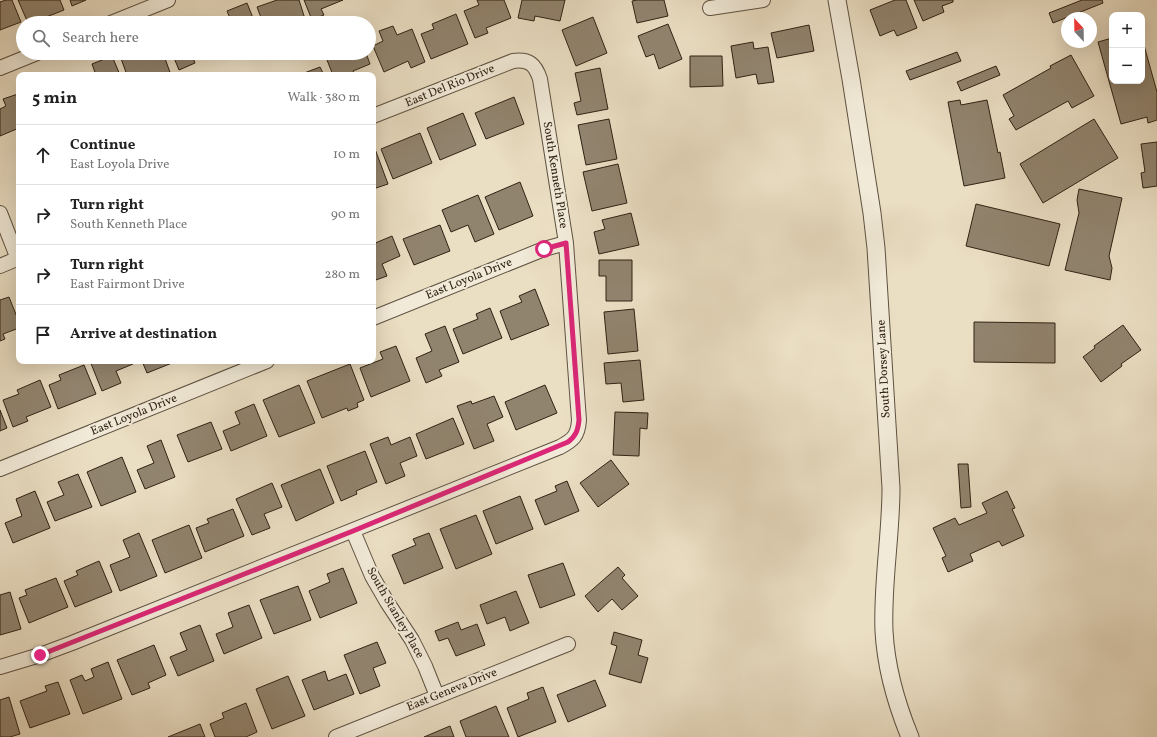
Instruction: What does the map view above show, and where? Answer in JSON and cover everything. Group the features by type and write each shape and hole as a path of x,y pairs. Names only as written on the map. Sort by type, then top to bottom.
{"street":[{"path":"128,16 168,0"},
{"path":"710,8 763,0"},
{"name":"South Dorsey Lane","path":"837,0 851,79 876,248 891,488 884,614 886,649 892,685 910,737"},
{"path":"0,68 20,60"},
{"name":"East Del Rio Drive","path":"376,115 505,63 521,60 528,61"},
{"name":"South Kenneth Place","path":"353,531 560,447 575,437 578,429 579,420 566,243 540,79 534,65 528,61"},
{"path":"0,213 16,252"},
{"name":"East Loyola Drive","path":"376,317 544,249 566,243"},
{"path":"0,266 16,260"},
{"name":"East Loyola Drive","path":"0,469 260,364"},
{"path":"0,667 40,655 72,643 353,531"},
{"name":"South Stanley Place","path":"353,531 372,576 412,640 425,666 437,696"},
{"name":"East Geneva Drive","path":"336,737 568,644"}],"building":[{"path":"12,0 19,16 16,16 16,24 0,30 0,2"},
{"path":"18,0 60,0 64,10 49,16 25,16"},
{"path":"70,0 86,0 72,6"},
{"path":"277,0 299,0 304,16 260,16 257,7"},
{"path":"304,0 343,0 321,9 324,15 310,16"},
{"path":"477,0 504,0 511,18 486,28 488,33 475,38 464,11 479,5"},
{"path":"522,0 565,0 560,21 535,16 534,21 518,18"},
{"path":"664,0 668,16 637,23 632,1"},
{"path":"895,0 906,0 917,28 897,36 894,30 880,36 870,10"},
{"path":"914,0 953,0 953,2 942,6 944,12 923,21"},
{"path":"1082,0 1102,0 1103,3 1080,12 1061,12 1061,20 1053,23 1049,13"},
{"path":"247,3 252,16 229,16 227,11"},
{"path":"456,14 468,44 431,59 421,34 434,29 432,24"},
{"path":"593,17 607,53 576,66 562,30"},
{"path":"668,24 682,59 659,69 654,54 646,57 638,36"},
{"path":"809,25 814,51 777,58 771,33"},
{"path":"393,26 397,35 412,29 425,62 411,68 408,61 384,72 376,53 376,44 383,41 379,31"},
{"path":"1109,39 1109,81 1098,42"},
{"path":"753,42 754,49 768,47 774,82 758,84 756,74 736,78 731,46"},
{"path":"1145,49 1157,92 1157,120 1148,123 1147,117 1121,124 1110,84 1145,84"},
{"path":"957,52 961,61 910,80 906,71"},
{"path":"1071,55 1094,96 1072,108 1068,101 1016,130 1009,119 1014,116 1003,95"},
{"path":"690,56 722,56 723,86 690,87"},
{"path":"102,60 114,60 119,72 95,72 92,64"},
{"path":"122,60 166,60 170,72 126,72"},
{"path":"175,60 194,60 195,63 179,70"},
{"path":"327,60 369,60 370,64 354,72 332,72"},
{"path":"996,66 1000,75 961,91 957,82"},
{"path":"320,67 322,72 307,72"},
{"path":"600,68 608,109 577,115 574,103 581,101 575,73"},
{"path":"16,95 16,129 0,136 0,109 6,106 3,99"},
{"path":"514,97 524,124 486,139 475,113"},
{"path":"960,100 961,105 987,100 1005,178 964,186 948,102"},
{"path":"463,113 476,145 440,160 427,128"},
{"path":"609,119 617,159 586,165 578,125"},
{"path":"1094,119 1118,158 1043,203 1020,164"},
{"path":"420,133 432,163 393,179 381,149"},
{"path":"1157,142 1157,186 1143,188 1141,173 1145,172 1141,144"},
{"path":"376,152 388,184 376,188"},
{"path":"618,164 627,203 592,211 583,172"},
{"path":"520,182 533,216 499,230 485,197"},
{"path":"1079,189 1122,198 1109,256 1112,268 1110,280 1065,270 1079,213 1077,200"},
{"path":"478,195 494,234 475,242 468,225 451,232 442,210"},
{"path":"976,204 1060,224 1049,266 966,246"},
{"path":"631,213 639,245 599,254 594,232 605,229 602,220"},
{"path":"440,225 450,251 414,265 403,239"},
{"path":"392,236 400,256 382,264 387,276 376,280 376,243"},
{"path":"599,260 632,260 632,301 606,301 606,276 599,276"},
{"path":"535,289 549,325 511,340 500,311 522,302 519,296"},
{"path":"9,297 16,314 16,329 3,334 5,339 0,341 0,300"},
{"path":"490,308 502,338 463,354 453,329 478,319 476,314"},
{"path":"634,309 638,351 608,354 604,312"},
{"path":"974,322 1055,323 1055,363 974,362"},
{"path":"1123,325 1141,350 1121,364 1122,366 1101,382 1083,357 1095,348 1094,346"},
{"path":"445,326 459,362 439,370 442,376 426,383 416,358 432,351 425,334"},
{"path":"396,346 410,381 371,397 360,368 370,364 376,364 376,362 383,359 380,352"},
{"path":"640,360 644,400 623,402 621,383 606,384 604,363"},
{"path":"91,364 133,364 116,371 121,383 102,391"},
{"path":"143,364 170,364 147,373"},
{"path":"350,364 364,400 357,403 358,407 348,411 347,408 322,418 307,381"},
{"path":"84,365 96,394 58,409 49,385 61,380 59,375"},
{"path":"40,380 51,407 26,417 28,421 13,427 3,400 19,394 17,390"},
{"path":"299,385 315,423 279,437 263,400"},
{"path":"545,385 557,413 516,430 505,402"},
{"path":"494,396 503,417 487,424 494,441 474,449 457,406 471,401 472,404"},
{"path":"254,404 267,436 231,451 223,431 240,424 235,412"},
{"path":"0,410 7,428 0,431"},
{"path":"615,412 648,413 647,429 640,428 639,456 613,455"},
{"path":"453,418 464,444 426,459 416,434"},
{"path":"211,422 222,449 188,462 177,435"},
{"path":"388,437 391,445 410,437 417,456 400,463 405,476 386,484 370,444"},
{"path":"161,440 175,477 145,489 137,470 154,463 147,446"},
{"path":"365,451 377,482 356,491 357,494 341,501 327,466"},
{"path":"122,457 136,492 101,506 87,472"},
{"path":"611,460 629,484 598,507 580,483"},
{"path":"958,464 968,464 971,507 961,508"},
{"path":"320,469 334,503 296,521 281,485"},
{"path":"78,474 92,507 55,521 47,502 64,495 58,482"},
{"path":"567,481 579,511 545,525 535,500 557,491 555,486"},
{"path":"272,483 282,507 264,514 270,528 252,535 236,499"},
{"path":"35,491 50,528 13,543 5,523 22,516 16,499"},
{"path":"1007,491 1015,508 1012,509 1024,536 1002,546 999,541 970,554 973,561 948,572 942,558 946,556 933,528 955,518 959,525 987,513 982,503"},
{"path":"520,496 533,529 496,544 483,511"},
{"path":"233,509 244,536 205,552 196,528 209,523 207,519"},
{"path":"476,515 492,554 456,569 440,529"},
{"path":"189,525 202,558 165,573 152,540"},
{"path":"139,533 157,576 120,591 110,565 130,557 123,540"},
{"path":"429,533 443,568 404,584 392,555 416,545 413,539"},
{"path":"99,561 112,592 75,607 64,581 78,575 76,571"},
{"path":"563,563 575,595 540,608 528,575"},
{"path":"618,567 625,575 622,578 638,596 622,610 612,599 598,612 585,596"},
{"path":"343,568 357,603 320,618 309,591 330,582 327,574"},
{"path":"56,578 68,607 29,623 19,598 27,595 25,590"},
{"path":"298,586 311,620 274,634 260,600"},
{"path":"516,591 529,623 510,631 505,617 487,624 480,605"},
{"path":"10,592 21,629 0,635 0,595"},
{"path":"249,605 262,638 224,654 216,634 233,627 228,613"},
{"path":"458,622 461,630 477,624 485,645 456,656 448,638 439,641 435,631"},
{"path":"200,625 214,661 178,676 170,657 187,650 180,633"},
{"path":"614,632 642,640 638,655 648,658 641,683 609,674 617,646 611,644"},
{"path":"377,642 386,663 373,668 380,686 360,694 344,655"},
{"path":"154,645 166,675 148,683 150,688 132,695 117,660"},
{"path":"108,662 122,699 83,714 70,680 82,675 85,681 94,677 91,669"},
{"path":"325,671 328,681 346,674 354,694 314,710 302,680"},
{"path":"288,676 305,716 272,729 256,689"},
{"path":"595,680 606,706 568,722 557,695"},
{"path":"58,682 70,714 30,728 20,701 47,691 45,686"},
{"path":"543,687 556,722 518,737 507,708 529,699 527,693"},
{"path":"9,697 20,734 10,737 0,737 0,700"},
{"path":"246,703 257,732 246,737 215,737 210,724 224,718 222,713"},
{"path":"496,706 509,737 466,737 460,721"},
{"path":"200,724 205,737 168,737"},
{"path":"450,726 454,737 424,737"}],"route":[{"path":"40,655 560,447 575,437 579,420 566,243 544,249"}]}
